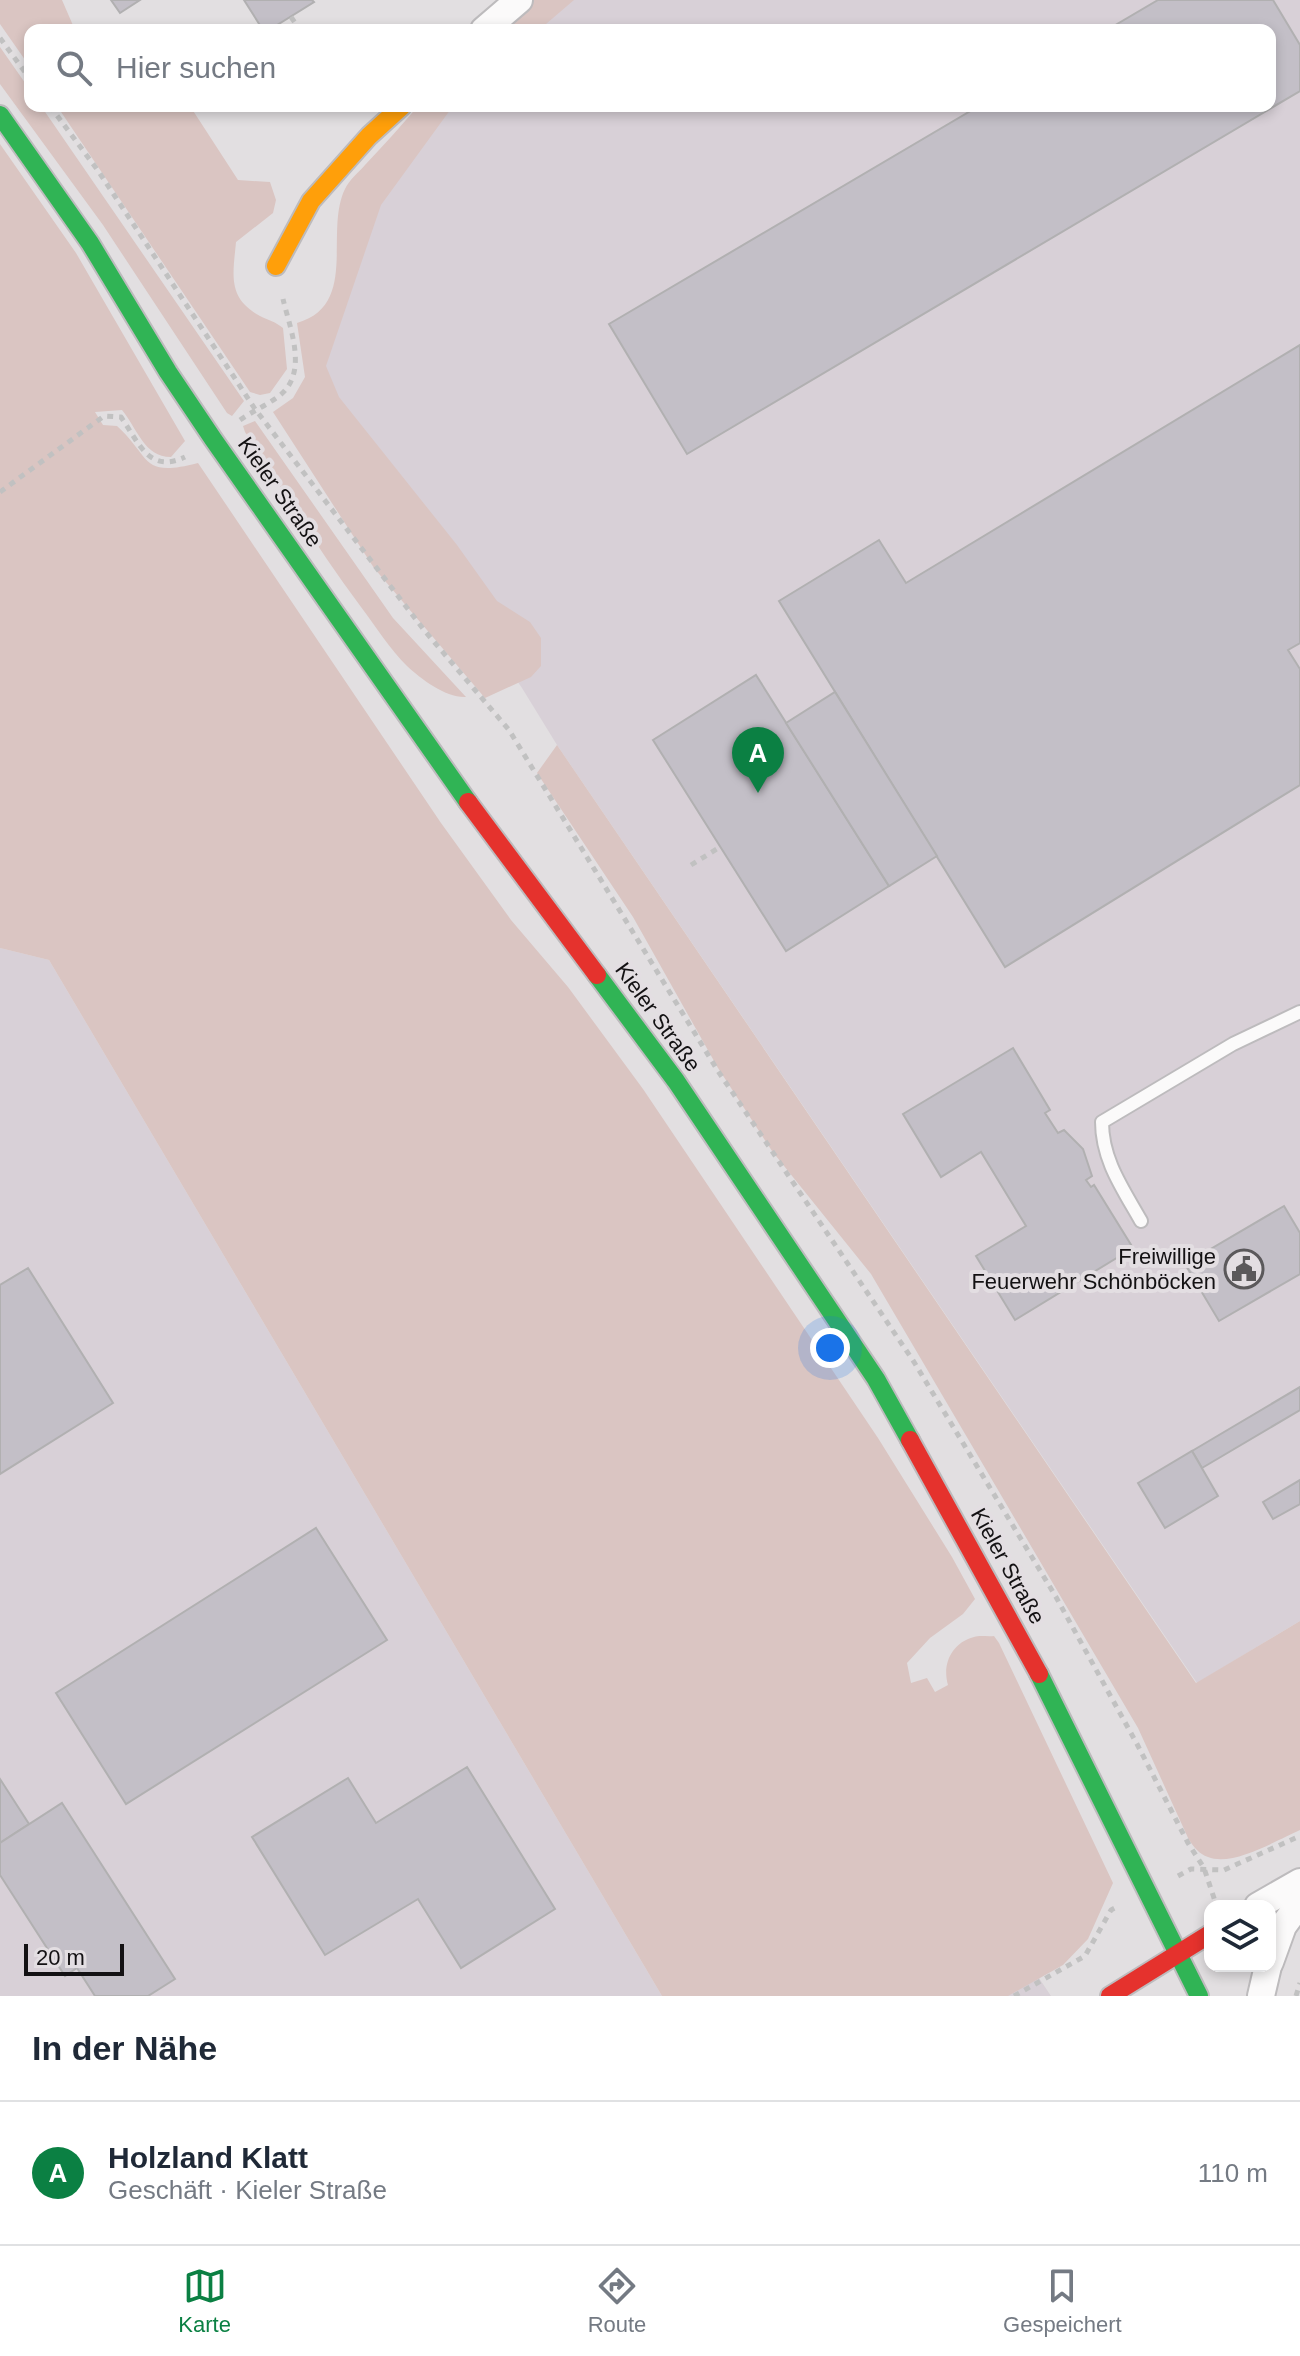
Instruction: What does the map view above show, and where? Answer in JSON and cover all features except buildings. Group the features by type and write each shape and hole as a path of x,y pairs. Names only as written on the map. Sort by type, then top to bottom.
{"main road":[{"path":"276,266 311,201 369,136 395,112"},
{"name":"Kieler Straße","path":"0,115 90,243 168,372 213,439 446,772 676,1081 876,1379 1026,1648 1199,1996"},
{"path":"1110,1996 1204,1938"}],"street":[{"path":"491,24 519,0"},
{"path":"1268,1900 1300,1882"},
{"path":"1276,1945 1283,1926 1300,1903"},
{"path":"1261,1996 1267,1972"}],"lane":[{"path":"1141,1221 1109,1162 1102,1140 1102,1122 1233,1044 1300,1012"}],"path":[{"path":"291,17 295,24"},
{"path":"0,38 24,71"},
{"path":"54,112 99,172 255,409 424,630 509,730 718,1071 938,1401 1056,1597 1204,1868 1215,1900"},
{"path":"0,492 104,416 121,417 146,453 156,461 169,464 213,439 287,388 295,368 293,340 276,266"},
{"path":"691,865 720,847"},
{"path":"1296,1996 1300,1983"}],"shaded area":[{"path":"0,0 62,0 72,24 24,24 24,58 0,24"},
{"path":"531,0 574,0 546,24 503,24"},
{"path":"560,0 1300,0 1300,1621 1197,1683 557,745 522,688 312,385 363,210 440,112 1276,112 1276,24 531,24"},
{"path":"0,47 24,81 24,112 45,112 244,401 232,416 227,413 103,225 0,84"},
{"path":"61,112 194,112 238,180 270,182 276,200 273,213 236,242 234,285 249,309 283,328 287,369 270,393 260,395 250,392"},
{"path":"413,112 449,112 381,205 326,366 339,397 457,545 497,601 530,622 541,638 541,666 531,677 485,698 374,568 273,412 293,398 305,377 297,323 316,314 328,301 334,284 339,206 345,189"},
{"path":"0,144 76,253 185,441 171,457 162,456 148,447 122,410 95,412 103,425 117,426 156,466 166,468 198,463 441,823 511,920 568,987 643,1089 878,1438 952,1557 975,1599 963,1614 930,1638 907,1663 911,1683 927,1678 935,1692 948,1685 946,1670 950,1656 959,1644 979,1636 994,1636 999,1643 1113,1883 1088,1939 1063,1965 1008,1996 662,1996 49,960 0,948"},
{"path":"255,421 393,618 466,697 442,691 427,682 407,666 389,645 330,564 245,432 243,426"},
{"path":"557,745 1196,1683 1300,1621 1300,1830 1255,1851 1230,1858 1205,1856 1189,1840 1138,1728 871,1274 772,1151 718,1068 633,917 537,773"},
{"path":"0,948 49,960 662,1996 0,1996"},
{"path":"1037,1975 1051,1996 998,1996"}],"traffic: fast":[{"path":"0,115 90,243 168,372 213,439 468,802"},
{"path":"597,975 676,1081 876,1379 910,1440"},
{"path":"1039,1674 1199,1996"}],"traffic: slow":[{"path":"276,266 311,201 369,136 395,112"}],"traffic: jam":[{"path":"468,802 597,975"},
{"path":"910,1440 1039,1674"},
{"path":"1110,1996 1204,1938"}],"place":[{"name":"Holzland Klatt","path":"758,793"},
{"name":"Freiwillige Feuerwehr Schönböcken","path":"1244,1269"}]}
